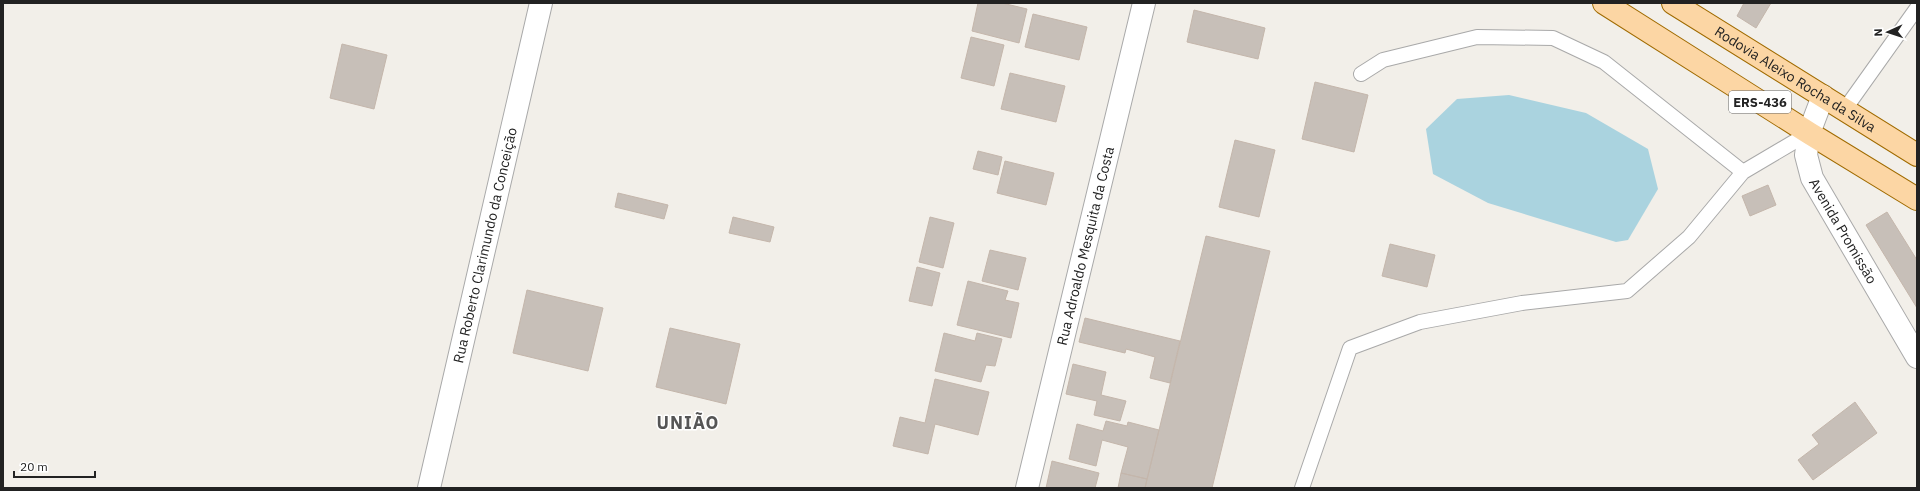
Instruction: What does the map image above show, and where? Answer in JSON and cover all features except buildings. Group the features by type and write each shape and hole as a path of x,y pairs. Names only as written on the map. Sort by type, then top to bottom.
{"main road":[{"name":"ERS-436","path":"1604,3 1809,134 1917,199"},
{"name":"Rodovia Aleixo Rocha da Silva","path":"1677,4 1917,155"}],"street":[{"name":"Rua Roberto Clarimundo da Conceição","path":"429,488 541,3"},
{"name":"Rua Adroaldo Mesquita da Costa","path":"1026,488 1144,3"},
{"name":"Avenida Promissão","path":"1822,96 1809,134 1806,155 1812,178 1917,357"}],"lane":[{"path":"1845,109 1917,8"},
{"path":"1361,74 1383,60 1477,37 1553,38 1604,62 1743,172"},
{"path":"1302,488 1350,348 1420,322 1522,303 1627,291 1689,236 1743,172 1809,134"}],"water":[{"path":"1509,95 1586,113 1648,149 1658,189 1628,240 1616,242 1488,203 1433,174 1426,129 1457,99"}],"district":[{"name":"UNIÃO","path":"688,423"}]}
